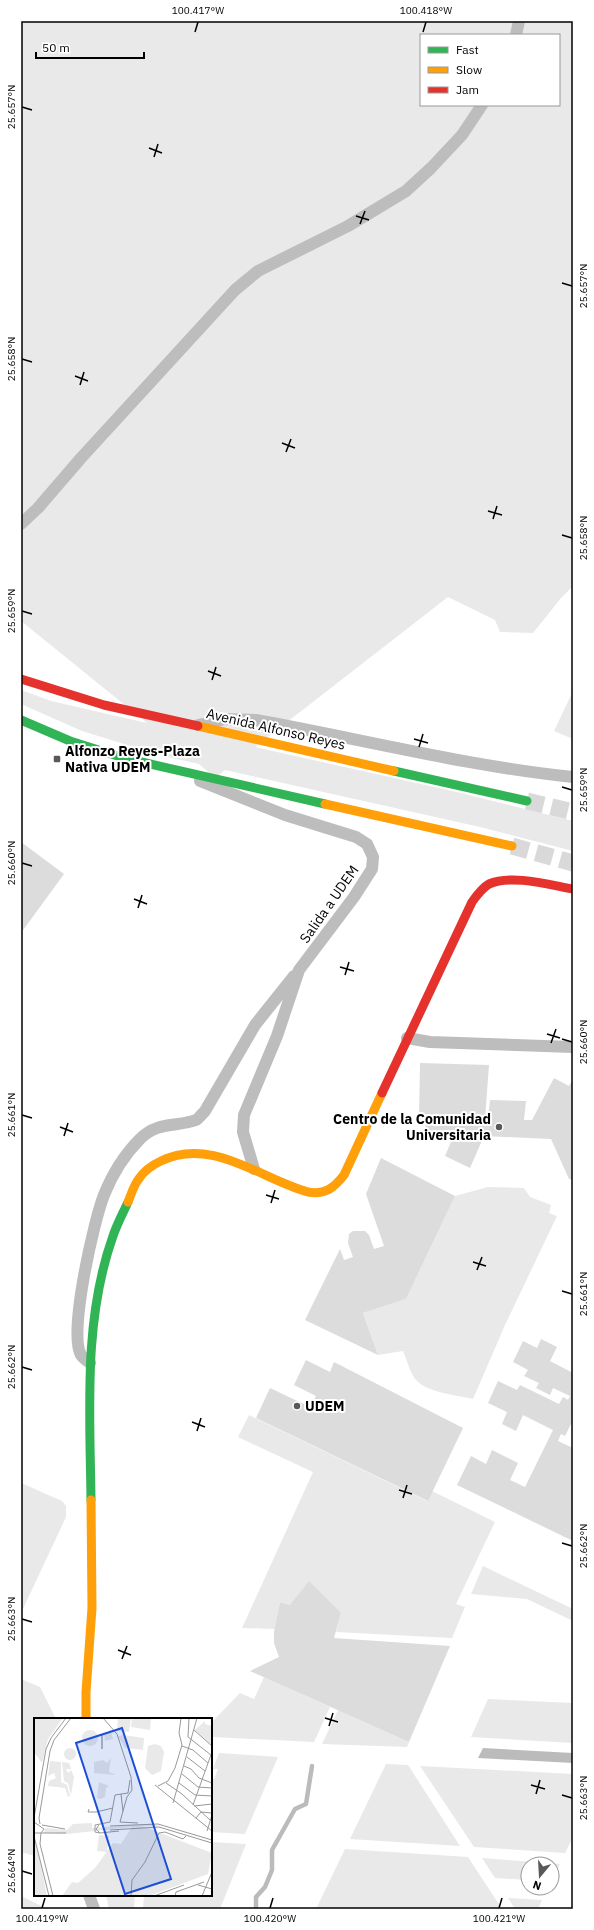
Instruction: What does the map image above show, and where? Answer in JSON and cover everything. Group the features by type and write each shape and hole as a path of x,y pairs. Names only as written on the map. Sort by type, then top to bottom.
{"street":[{"path":"516,34 519,21"},
{"path":"21,524 38,508 81,458 235,290 258,270 348,226 406,191 431,168 462,135 481,106"},
{"name":"Avenida Alfonso Reyes","path":"21,679 104,705 527,801"},
{"path":"196,725 226,719 256,720 481,764 573,777"},
{"path":"21,720 93,750 178,772 512,846"},
{"name":"Salida a UDEM","path":"178,772 285,815 356,836 367,844 372,852 372,869 350,902 299,970 277,1036 244,1115 243,1132 254,1169"},
{"path":"86,1718 92,1608 91,1336 99,1290 112,1238 139,1179 152,1166 172,1154 188,1152 214,1155 254,1169 302,1190 315,1193 326,1192 336,1185 344,1175 472,902 480,891 490,884 523,880 573,890"},
{"path":"90,1364 80,1355 77,1324 93,1229 104,1194 116,1171 141,1137 155,1129 197,1119 205,1111 255,1025 299,970"},
{"path":"407,1038 430,1042 573,1047"},
{"path":"89,1896 94,1909"}],"shaded area":[{"path":"21,21 573,21 573,586 561,598 533,633 500,632 495,620 448,597 255,747 457,792 573,821 573,851 480,827 225,770 215,778 199,764 163,756 82,731 21,704 21,690 51,701 147,723 21,621"},
{"path":"573,691 573,739 554,731"},
{"path":"488,1187 524,1188 530,1197 551,1205 549,1213 557,1216 505,1325 473,1399 435,1391 421,1384 412,1374 403,1351 378,1355 363,1313 406,1299 455,1196"},
{"path":"249,1415 427,1501 432,1491 495,1522 456,1604 465,1607 452,1638 336,1632 341,1613 280,1602 275,1629 242,1628 313,1472 238,1437"},
{"path":"21,1483 62,1501 66,1506 66,1517 21,1613"},
{"path":"483,1566 573,1609 573,1621 527,1599 471,1594"},
{"path":"264,1677 330,1707 314,1742 213,1737 212,1740 212,1722 240,1693 254,1699"},
{"path":"21,1679 40,1687 56,1718 34,1718 34,1856 21,1852"},
{"path":"488,1699 573,1703 573,1743 471,1737"},
{"path":"338,1710 409,1742 407,1747 322,1744"},
{"path":"483,1748 573,1753 573,1763 478,1758"},
{"path":"219,1753 278,1757 245,1834 212,1832 212,1779 214,1779 218,1769 213,1769"},
{"path":"386,1764 408,1765 460,1846 350,1839"},
{"path":"420,1766 573,1774 573,1837 565,1853 474,1847"},
{"path":"212,1842 246,1844 220,1909 143,1909 144,1896 212,1896"},
{"path":"345,1849 468,1857 502,1909 316,1909"},
{"path":"482,1858 520,1861 520,1880 495,1878"},
{"path":"21,1896 48,1909 21,1909"},
{"path":"106,1896 135,1896 134,1909 109,1909"},
{"path":"508,1898 542,1900 538,1909 515,1909"}],"building":[{"path":"21,842 64,874 21,933"},
{"name":"Centro de la Comunidad Universitaria","path":"420,1063 489,1065 485,1119 488,1119 490,1100 526,1101 524,1120 532,1120 554,1078 569,1086 573,1079 573,1180 569,1179 551,1139 484,1136 470,1168 445,1156 454,1135 425,1133 426,1120 419,1120"},
{"path":"381,1158 455,1196 406,1299 363,1313 378,1355 305,1320 340,1249 344,1260 353,1257 348,1243 349,1234 353,1231 365,1231 369,1235 374,1249 384,1246 366,1194"},
{"path":"541,1339 557,1347 550,1361 573,1373 573,1420 565,1436 561,1434 558,1441 573,1448 573,1541 457,1485 471,1456 486,1464 492,1450 518,1463 510,1480 525,1487 553,1430 523,1415 516,1431 502,1424 507,1412 488,1403 498,1381 517,1390 520,1385 559,1404 563,1397 568,1400 570,1396 553,1388 550,1395 536,1388 539,1383 524,1376 528,1370 513,1362 523,1341 537,1348"},
{"path":"306,1360 330,1372 334,1362 463,1428 428,1501 256,1418 270,1388 310,1407 316,1396 294,1385"},
{"path":"309,1581 341,1613 334,1638 450,1646 409,1742 250,1671 279,1657 274,1643 274,1632 280,1602 290,1605"}],"waterway":[{"path":"256,1909 256,1897 265,1887 272,1870 272,1850 295,1809 306,1804 312,1766"}],"tunnel":[{"path":"527,801 573,812"},
{"path":"512,846 573,863"}],"traffic: fast":[{"path":"21,720 70,741 124,758 325,804"},
{"path":"394,771 527,801"},
{"path":"91,1500 90,1366 97,1300 103,1268 118,1223 128,1202"}],"traffic: slow":[{"path":"198,726 394,771"},
{"path":"325,804 512,846"},
{"path":"128,1202 136,1183 151,1167 161,1161 180,1155 198,1153 217,1156 236,1162 290,1186 308,1192 314,1193 329,1190 337,1184 344,1175 382,1093"},
{"path":"86,1718 86,1692 92,1608 91,1500"}],"traffic: jam":[{"path":"21,679 104,705 198,726"},
{"path":"382,1093 472,902 478,894 489,884 509,880 531,881 573,889"}],"place":[{"name":"Alfonzo Reyes-Plaza Nativa UDEM","path":"57,759"},
{"name":"Centro de la Comunidad Universitaria","path":"499,1127"},
{"name":"UDEM","path":"297,1406"}]}
